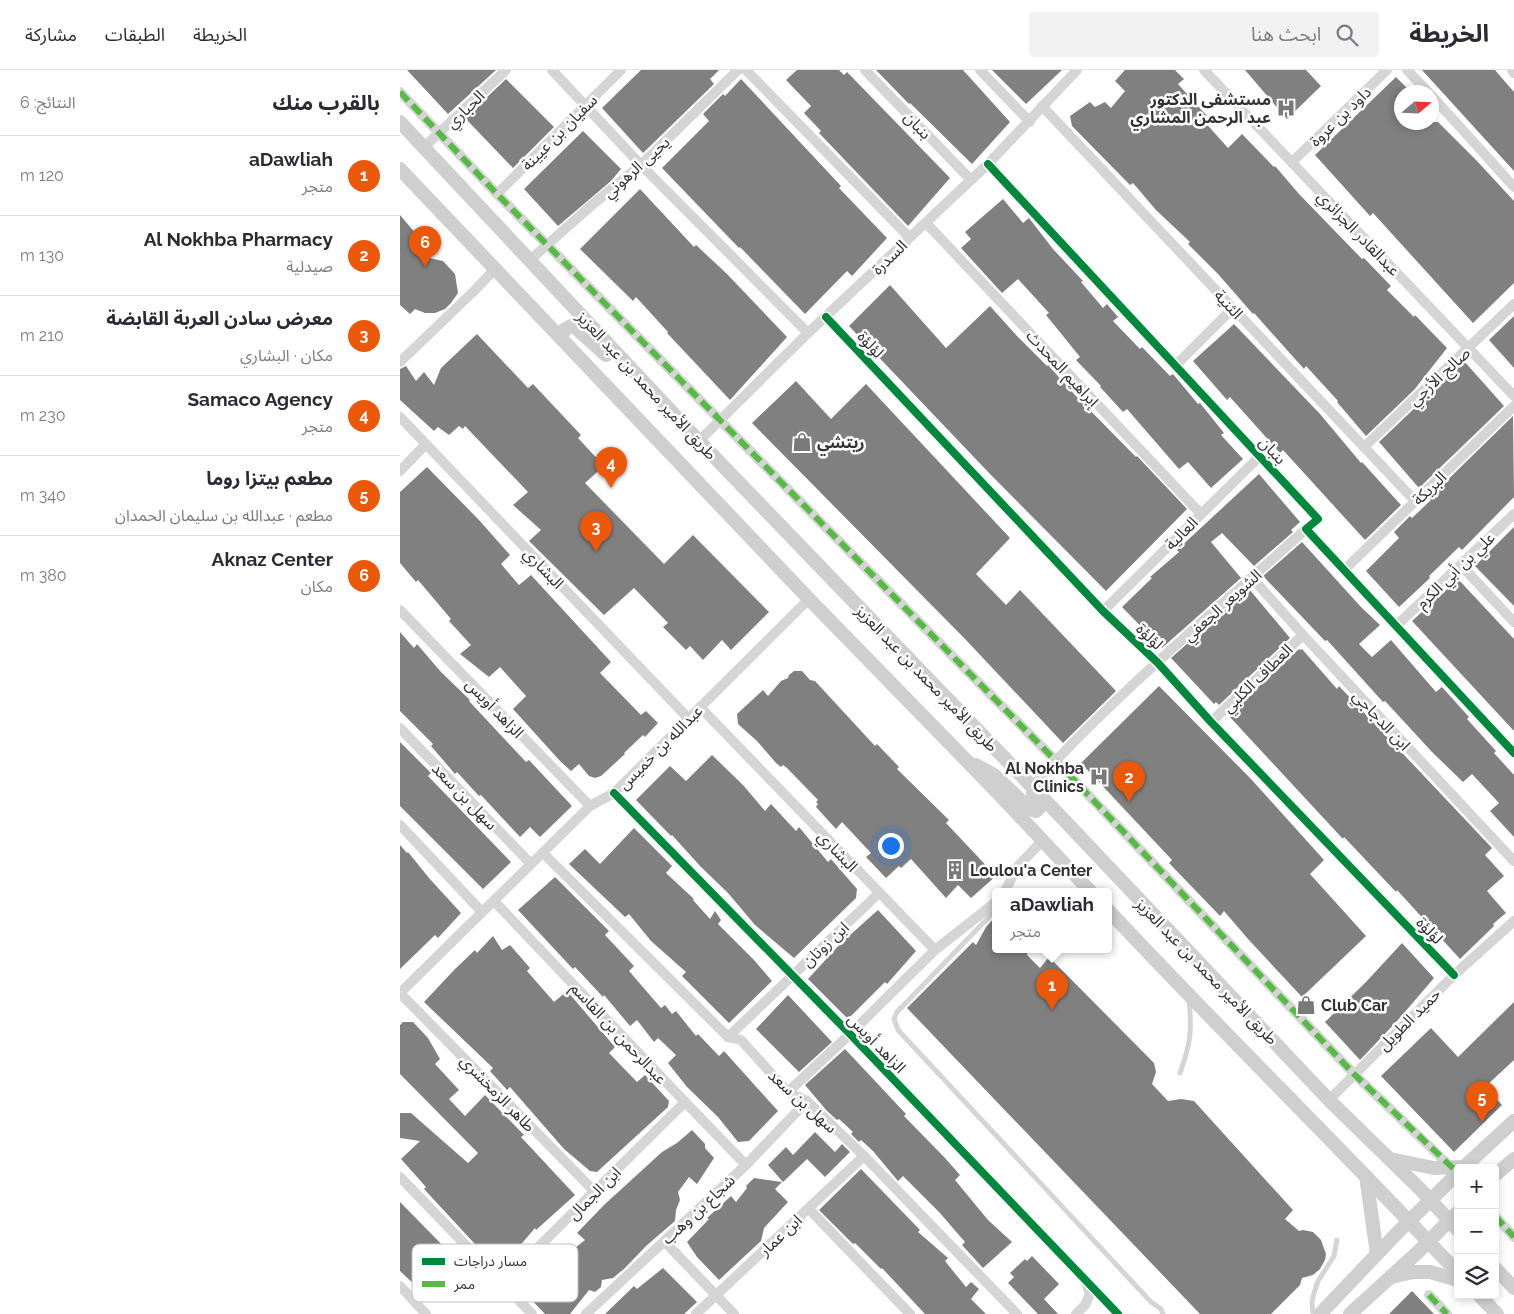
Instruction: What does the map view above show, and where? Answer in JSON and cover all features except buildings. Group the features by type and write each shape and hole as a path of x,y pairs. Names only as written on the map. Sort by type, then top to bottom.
{"main road":[{"name":"طريق الأمير محمد بن عبد العزيز","path":"400,122 626,365 1032,786 1329,1100 1431,1201 1454,1220"},
{"name":"طريق الأمير محمد بن عبد العزيز","path":"400,169 1087,888"},
{"path":"561,338 564,330 575,327 610,359 626,365"},
{"path":"966,761 994,774 1030,809 1036,811 1040,804 1034,795 1032,786"},
{"name":"طريق الأمير محمد بن عبد العزيز","path":"1112,914 1188,996 1366,1176 1454,1269"},
{"path":"1466,1164 1514,1121"},
{"path":"1389,1158 1434,1168 1454,1170"},
{"path":"1499,1172 1514,1159"},
{"path":"1366,1176 1377,1254"},
{"path":"1320,1314 1454,1176"},
{"path":"1350,1314 1428,1242 1454,1222"},
{"path":"1390,1277 1414,1272 1430,1272 1454,1279"},
{"path":"1499,1272 1514,1288"},
{"path":"1483,1299 1497,1314"}],"street":[{"name":"الحباري","path":"424,147 506,70"},
{"path":"552,70 808,333"},
{"name":"سفيان بن عيينة","path":"497,194 621,70"},
{"name":"يحيى الرهوني","path":"530,260 642,164 738,70"},
{"path":"746,70 909,237"},
{"name":"بنبان","path":"865,70 971,180"},
{"path":"980,70 1030,122"},
{"name":"السدرة","path":"699,441 721,422 808,333 988,164 1030,122 1042,106 1077,70"},
{"name":"عبدالقادر الجزائري","path":"1204,70 1514,396"},
{"name":"داود بن عروة","path":"1292,162 1387,70"},
{"path":"1407,70 1421,85"},
{"path":"400,92 497,194 1056,760 1354,1074 1454,1165"},
{"path":"1439,104 1514,187"},
{"name":"الثنية","path":"1042,106 1415,501"},
{"name":"بنبان","path":"988,164 1318,519 1306,530"},
{"name":"إبراهيم المحدث","path":"926,223 1200,513"},
{"path":"400,362 495,269"},
{"name":"صالح الأزجي","path":"1364,447 1514,304"},
{"path":"1176,365 1233,308"},
{"name":"لؤلؤة","path":"826,317 1103,611 1158,663 1211,722 1454,975"},
{"name":"البريكة","path":"1344,570 1514,406"},
{"name":"البشاري","path":"400,417 689,719"},
{"path":"400,471 426,444"},
{"name":"العالية","path":"1103,611 1200,513 1260,456"},
{"name":"علي بن أبي الكرم","path":"1396,626 1514,514"},
{"path":"1306,530 1514,753"},
{"name":"الشويعر الجعفي","path":"1032,786 1056,760 1158,663 1306,530"},
{"path":"1461,565 1514,622"},
{"name":"ابن الدجاجي","path":"1252,578 1514,861"},
{"name":"عبدالله بن خميس","path":"400,993 590,806 614,793 809,599"},
{"name":"الزاهد أويس","path":"400,610 590,806"},
{"name":"العطاف الكلبي","path":"1211,722 1303,635"},
{"name":"البشاري","path":"700,708 935,950"},
{"name":"سهل بن سعد","path":"400,728 530,863"},
{"name":"الزاهد أويس","path":"614,793 792,974 1118,1314"},
{"path":"400,825 482,912"},
{"path":"1007,888 1018,866 1043,840"},
{"name":"سهل بن سعد","path":"543,853 728,1037 741,1040 788,1092 807,1101 864,1156 1016,1314"},
{"name":"ابن زوتان","path":"728,1037 879,893"},
{"name":"عبدالرحمن بن القاسم","path":"494,901 746,1164"},
{"path":"788,1092 935,950 992,905"},
{"name":"حميد الطويل","path":"1329,1100 1454,975 1514,921"},
{"name":"طاهر الزمخشري","path":"400,993 595,1192"},
{"name":"شجاع بن وهب","path":"586,1314 746,1164 807,1101"},
{"name":"ابن الجمال","path":"541,1244 685,1102"},
{"name":"ابن عمار","path":"696,1314 864,1156"},
{"path":"400,1177 465,1244"},
{"path":"809,1209 910,1314"},
{"path":"1499,1220 1514,1237"},
{"path":"664,1241 734,1314"},
{"path":"1076,1314 1085,1305 1090,1294 1084,1279"},
{"path":"400,1286 412,1299"},
{"path":"1429,1295 1447,1314"},
{"path":"415,1302 426,1314"},
{"path":"521,1302 532,1314"}],"lane":[{"path":"992,912 897,1012 894,1019 898,1030 1151,1302 1161,1309 1163,1314"},
{"path":"1180,1073 1189,1048 1191,1024 1188,996"},
{"path":"1313,1314 1312,1302 1314,1293 1318,1281 1334,1256 1337,1240"}],"marked path":[{"path":"400,92 497,194 1055,760 1354,1074 1454,1169"},
{"path":"1499,1220 1514,1237"},
{"path":"1429,1295 1447,1314"}],"cycle path":[{"path":"988,164 1318,519 1306,529 1514,753"},
{"path":"826,317 1103,611 1158,663 1211,722 1454,975"},
{"path":"614,793 850,1034 1118,1314"}],"place":[{"name":"مستشفى الدكتور عبد الرحمن المشاري","path":"1286,108"},
{"name":"Aknaz Center","path":"425,267"},
{"name":"ريتشي","path":"802,442"},
{"name":"Samaco Agency","path":"611,488"},
{"name":"معرض سادن العربة القابضة","path":"596,552"},
{"name":"Al Nokhba Clinics","path":"1099,777"},
{"name":"Al Nokhba Pharmacy","path":"1129,802"},
{"name":"Loulou'a Center","path":"955,870"},
{"name":"Club Car","path":"1306,1005"},
{"name":"aDawliah","path":"1052,1010"},
{"name":"مطعم بيتزا روما","path":"1482,1122"}]}
